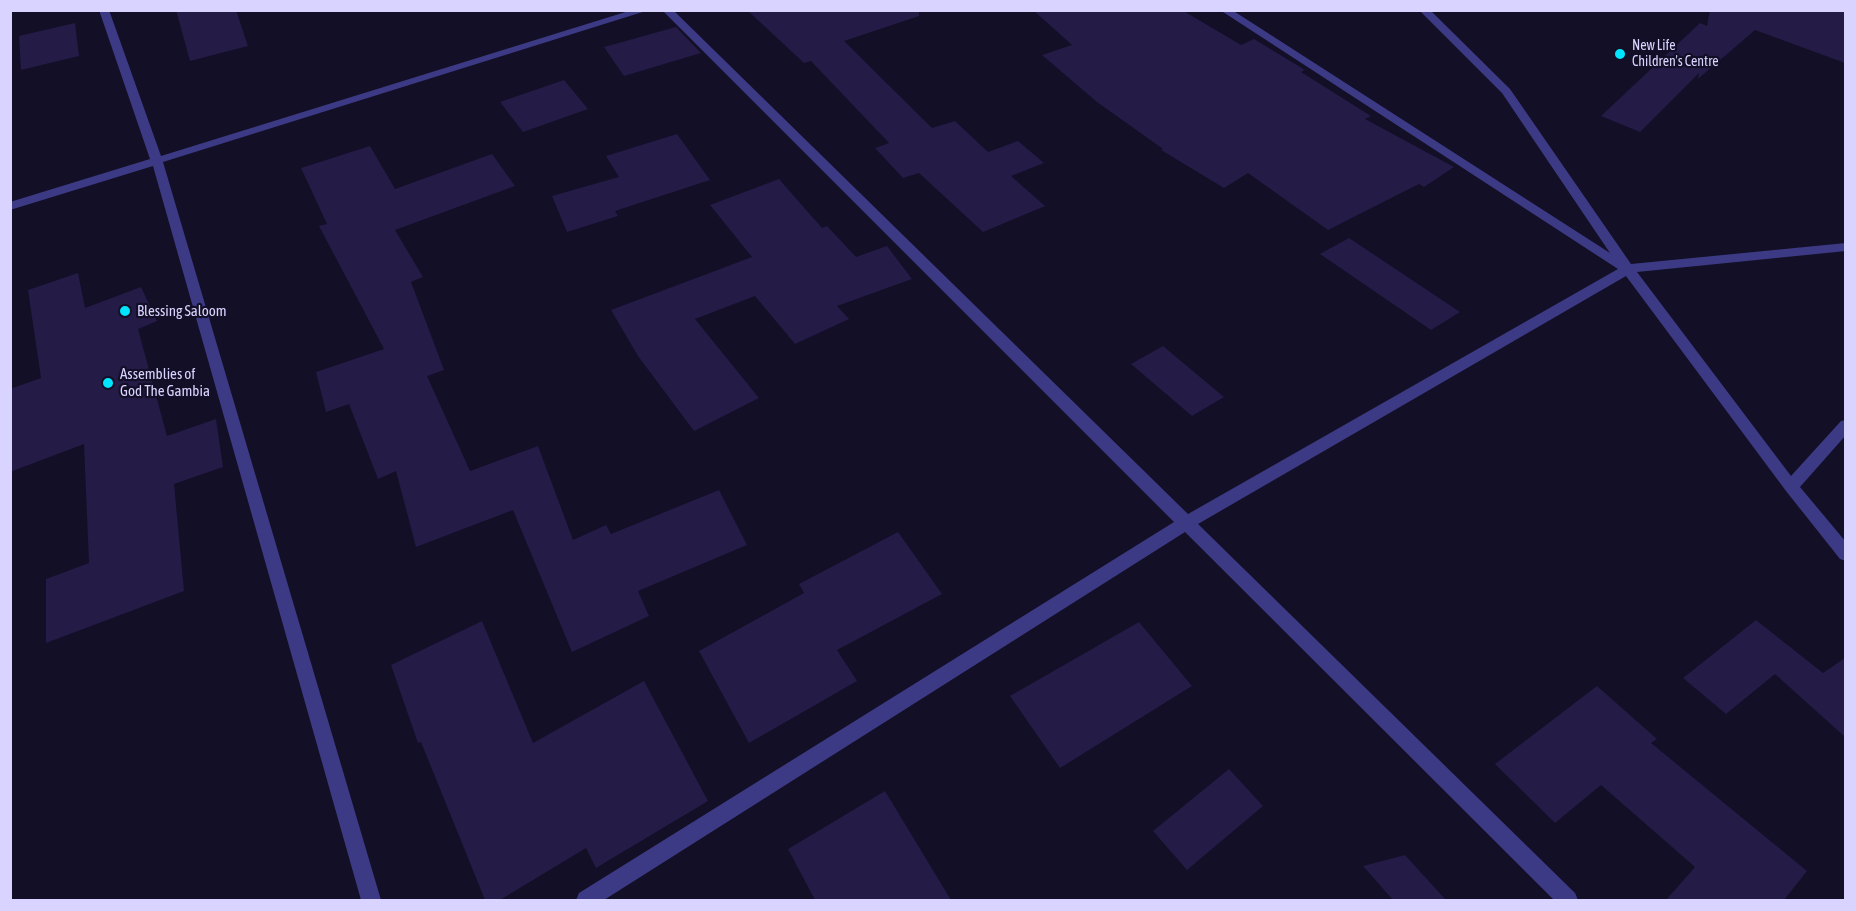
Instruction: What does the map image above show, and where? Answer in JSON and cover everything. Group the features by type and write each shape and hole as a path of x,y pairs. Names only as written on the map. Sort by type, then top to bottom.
{"street":[{"path":"104,10 157,160 371,900"},
{"path":"10,207 644,10"},
{"path":"667,10 1568,900"},
{"path":"1225,10 1628,269"},
{"path":"1424,10 1506,91 1628,269 1791,487 1845,554"},
{"path":"586,900 1186,522 1628,269 1845,247"},
{"path":"1791,487 1845,425"}],"building":[{"path":"176,10 236,10 248,46 190,61"},
{"path":"747,10 919,10 919,16 844,41 932,128 955,121 988,152 1018,141 1044,163 1011,176 1045,206 983,232 919,173 903,178 875,148 889,143 811,61 804,63"},
{"path":"1033,10 1182,10 1241,45 1254,39 1305,70 1301,72 1371,116 1365,119 1454,167 1424,187 1419,184 1328,230 1248,173 1224,188 1161,150 1163,149 1097,102 1042,55 1072,45"},
{"path":"1710,10 1845,10 1845,63 1755,30 1698,79 1699,73 1640,132 1601,116 1700,23 1707,26"},
{"path":"75,23 79,56 21,70 19,36"},
{"path":"676,27 701,53 624,76 604,47"},
{"path":"564,80 588,109 523,132 500,102"},
{"path":"677,134 710,180 615,211 618,216 567,232 552,196 619,177 606,156"},
{"path":"370,146 395,189 492,154 515,186 395,230 423,277 411,282 444,370 427,376 470,471 538,446 573,540 606,525 611,534 719,490 747,545 638,591 649,616 572,652 513,510 416,547 396,471 378,479 349,404 326,412 316,372 384,349 319,226 327,224 301,168"},
{"path":"779,179 822,228 827,226 856,257 887,246 912,279 837,306 849,319 795,344 755,296 695,319 759,398 694,431 638,356 611,310 752,257 710,205"},
{"path":"1349,238 1460,312 1431,330 1320,254"},
{"path":"78,273 85,308 141,287 157,321 138,329 167,436 216,419 223,467 174,484 184,591 46,643 46,579 89,563 84,444 10,472 10,389 41,378 28,290"},
{"path":"1163,346 1224,397 1192,416 1131,364"},
{"path":"898,532 942,594 837,650 857,681 749,743 699,651 804,593 799,584"},
{"path":"1756,620 1823,673 1845,658 1845,737 1775,674 1726,714 1683,678"},
{"path":"482,621 533,743 644,681 708,801 596,868 586,848 500,900 485,900 421,742 418,743 391,665"},
{"path":"1139,622 1192,686 1060,768 1010,696"},
{"path":"1597,686 1657,739 1651,743 1807,871 1784,900 1666,900 1695,867 1601,785 1555,823 1495,764"},
{"path":"1229,769 1263,806 1187,870 1153,831"},
{"path":"885,791 951,900 815,900 788,849"},
{"path":"1405,855 1446,900 1393,900 1363,866"}],"place":[{"name":"New Life Children's Centre","path":"1620,54"},
{"name":"Blessing Saloom","path":"125,311"},
{"name":"Assemblies of God The Gambia","path":"108,383"}]}
